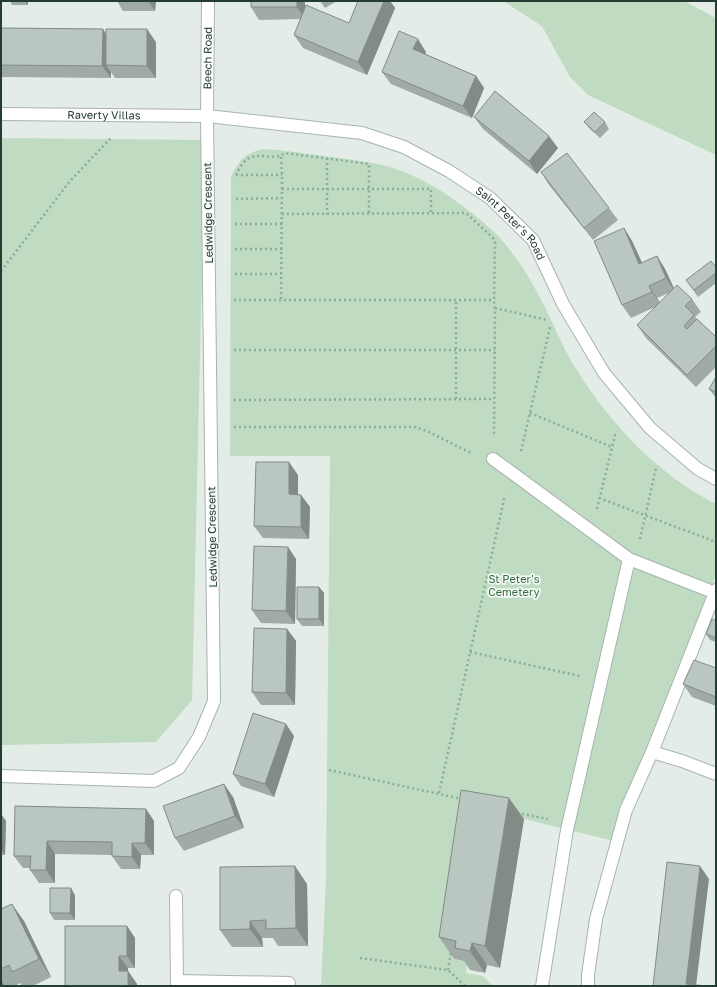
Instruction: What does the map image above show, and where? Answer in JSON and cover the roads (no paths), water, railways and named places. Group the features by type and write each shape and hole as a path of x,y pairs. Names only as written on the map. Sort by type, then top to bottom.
{"street":[{"name":"Beech Road","path":"207,116 208,1"},
{"name":"Raverty Villas","path":"1,114 207,116"},
{"name":"Saint Peter's Road","path":"207,116 362,133 404,147 449,171 490,198 532,240 563,304 604,373 650,428 698,469 716,479"},
{"name":"Ledwidge Crescent","path":"1,776 154,781 179,768 199,738 214,701 207,116"},
{"path":"493,460 632,560 712,590 652,752 626,810 596,919 588,975 588,986"},
{"path":"542,986 567,830 632,560"},
{"path":"652,752 682,761 716,774"},
{"path":"176,896 177,984 289,983"}],"park label":[{"name":"St Peter's Cemetery","path":"514,585"}]}
